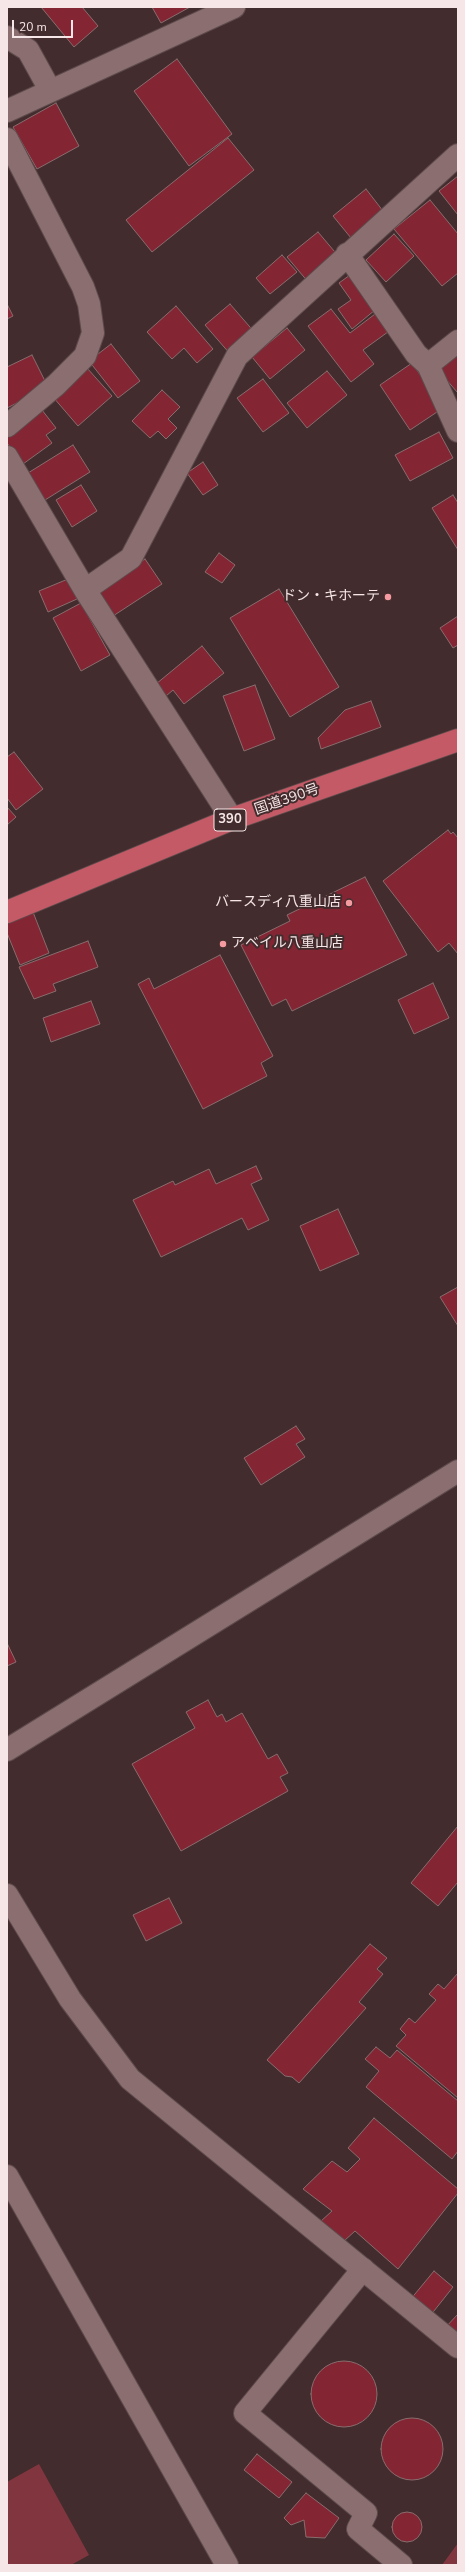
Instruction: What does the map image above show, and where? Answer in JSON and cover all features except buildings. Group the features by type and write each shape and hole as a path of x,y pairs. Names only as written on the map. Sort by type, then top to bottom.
{"highway":[{"name":"国道390号","path":"7,912 232,819 458,740"}],"street":[{"path":"7,111 234,7"},
{"path":"7,37 28,50 50,90"},
{"path":"7,139 83,288 90,304 93,333 84,356 56,385 7,426"},
{"path":"86,590 131,558 237,356 347,254 458,155"},
{"path":"347,254 416,354 428,365 458,431"},
{"path":"428,365 458,341"},
{"path":"7,457 86,590 232,819"},
{"path":"7,1750 458,1471"},
{"path":"7,1895 70,1999 130,2079 458,2347"},
{"path":"7,2176 227,2565"},
{"path":"363,2269 245,2413 366,2513 358,2529 401,2565"}],"shaded area":[{"path":"39,2464 89,2555 71,2565 7,2565 7,2482"},
{"path":"458,2543 458,2565 442,2565"}],"place":[{"name":"ドン・キホーテ","path":"388,597"},
{"name":"バースディ八重山店","path":"349,903"},
{"name":"アベイル八重山店","path":"223,944"}]}
